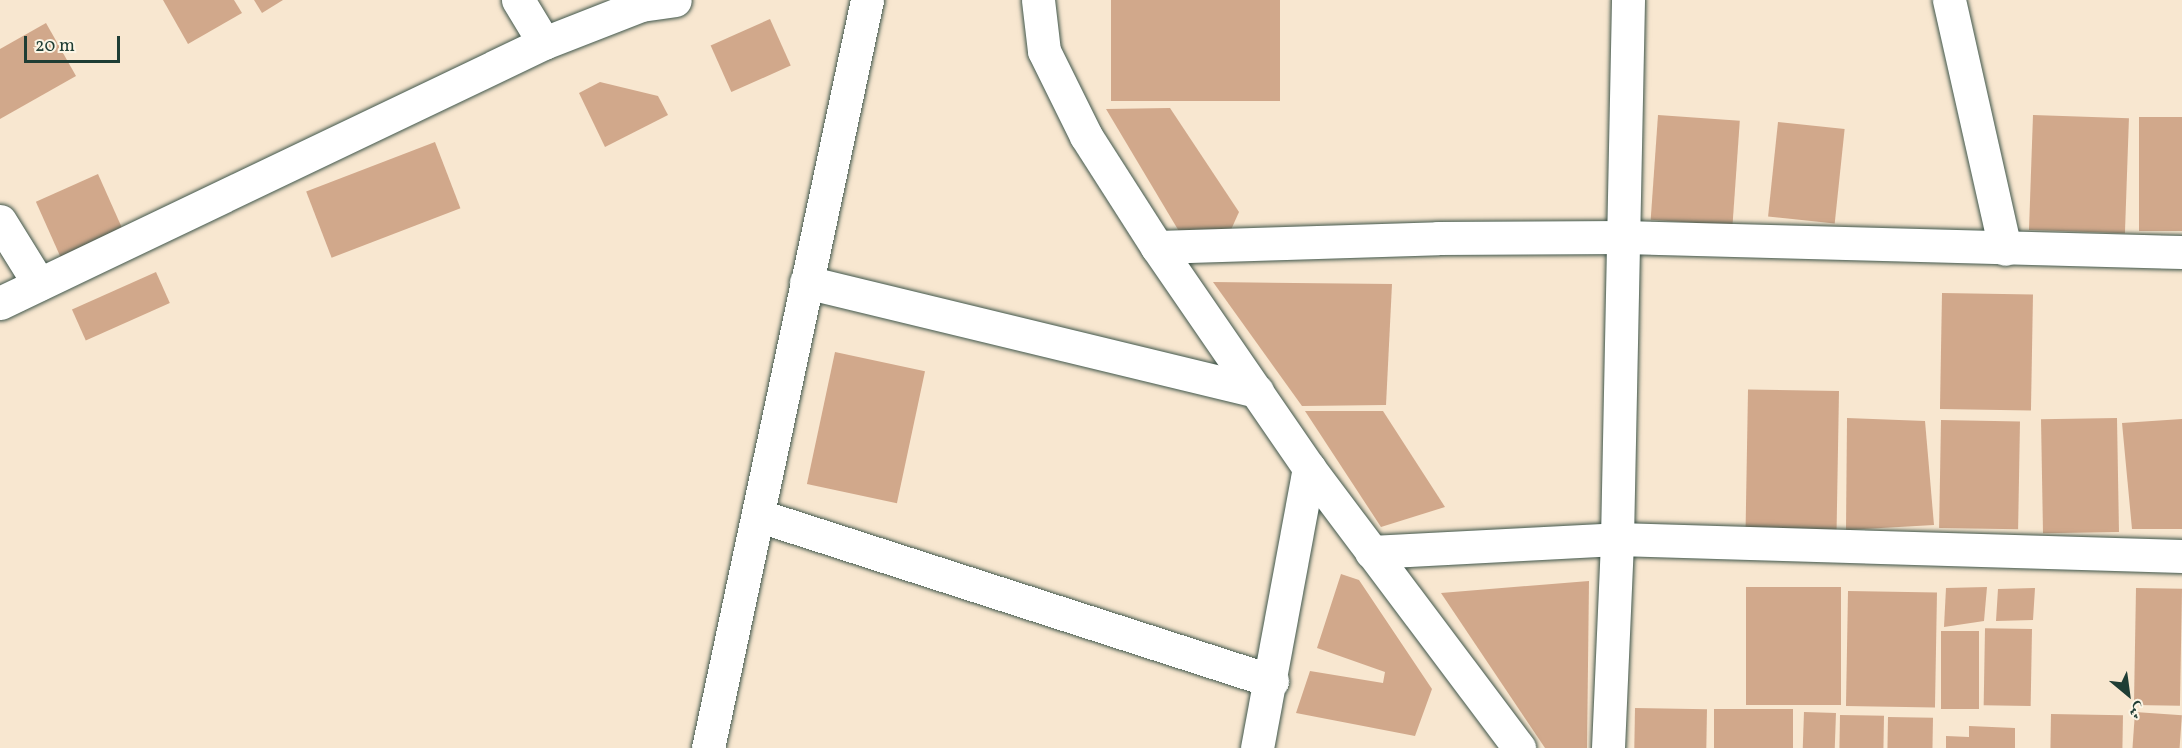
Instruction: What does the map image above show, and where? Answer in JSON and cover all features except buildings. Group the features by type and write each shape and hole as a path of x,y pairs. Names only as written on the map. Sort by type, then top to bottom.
{"street":[{"path":"518,0 544,43"},
{"path":"0,303 544,43 641,5 675,0"},
{"path":"708,748 760,516 806,282 867,0"},
{"path":"1038,0 1044,51 1086,136 1157,247 1309,468 1519,748"},
{"path":"1608,748 1617,539 1628,0"},
{"path":"1949,0 2005,249"},
{"path":"0,221 39,284"},
{"path":"1157,247 1438,238 1624,237 2182,252"},
{"path":"806,282 1257,391"},
{"path":"1257,748 1272,681 1309,468"},
{"path":"760,516 1272,681"},
{"path":"1371,552 1617,539 2182,556"}]}
